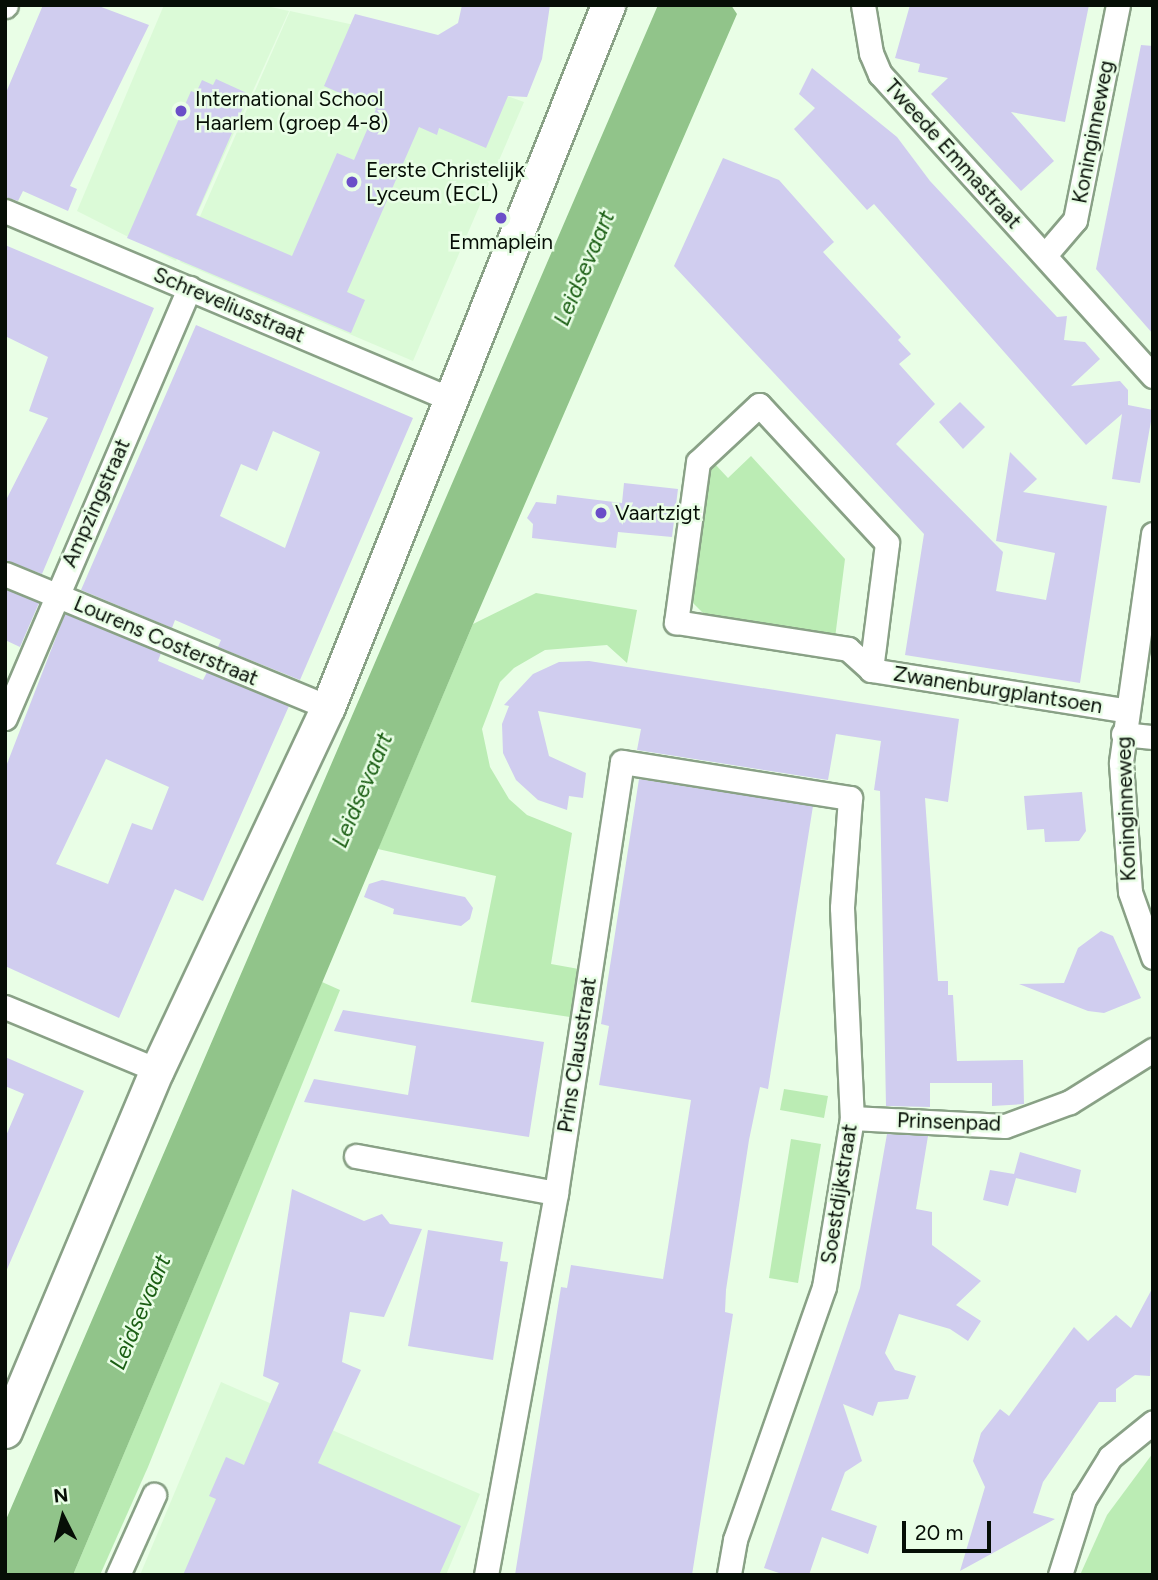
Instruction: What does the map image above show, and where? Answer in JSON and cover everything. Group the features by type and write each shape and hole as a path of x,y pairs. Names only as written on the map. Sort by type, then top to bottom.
{"main road":[{"path":"5,1430 157,1070 328,707 453,400 608,5"}],"street":[{"name":"Tweede Emmastraat","path":"863,5 871,53 880,74 1045,255"},
{"name":"Koninginneweg","path":"1045,255 1075,220 1118,5"},
{"name":"Schreveliusstraat","path":"5,211 453,400"},
{"path":"1045,255 1153,376"},
{"name":"Ampzingstraat","path":"5,718 189,288"},
{"name":"Zwanenburgplantsoen","path":"871,670 887,543 759,405 698,462 676,622 848,649 871,670 1124,710"},
{"name":"Koninginneweg","path":"1153,534 1124,710 1123,734 1129,892 1153,957"},
{"name":"Lourens Costerstraat","path":"5,574 328,707"},
{"path":"1123,734 1153,737"},
{"name":"Prins Clausstraat","path":"486,1575 556,1193 622,762 850,797"},
{"name":"Soestdijkstraat","path":"729,1575 735,1540 824,1287 852,1118 842,908 850,797"},
{"path":"5,1007 157,1070"},
{"name":"Prinsenpad","path":"852,1118 1005,1126 1070,1102 1153,1050"},
{"path":"356,1156 556,1193"},
{"path":"1060,1575 1084,1499 1110,1457 1153,1422"},
{"path":"118,1575 153,1495"}],"shaded area":[{"name":"International School Haarlem (groep 4-8)","path":"164,5 262,5 289,11 176,261 77,211"},
{"name":"Eerste Christelijk Lyceum (ECL)","path":"290,11 474,51 463,80 524,102 413,361 180,262"},
{"path":"751,456 845,559 835,638 707,617 693,603 688,588 704,472 713,462 728,478"},
{"path":"536,593 637,610 627,663 607,645 545,650 514,668 500,682 482,729 490,767 509,799 527,815 572,833 551,964 590,971 583,1019 471,1002 496,876 378,849 473,624"},
{"path":"322,982 340,990 148,1467 100,1575 73,1575"},
{"path":"784,1089 828,1096 824,1118 780,1110"},
{"path":"791,1139 821,1144 798,1283 769,1278"},
{"path":"221,1382 480,1494 446,1575 140,1575"},
{"path":"1153,1453 1153,1575 1080,1575 1107,1515"}],"water":[{"name":"Leidsevaart","path":"658,5 731,5 737,14 473,624 73,1575 5,1575 5,1522"}],"building":[{"path":"43,5 96,5 149,25 70,186 77,189 68,211 23,191 18,201 5,197 5,95"},
{"path":"462,5 550,5 542,59 527,97 508,96 486,148 439,128 437,135 419,127 347,292 365,300 351,333 127,238 191,91 196,93 202,80 213,85 216,79 249,94 196,215 292,256 337,153 354,160 376,109 324,86 355,14 438,35 458,23"},
{"path":"910,5 1089,5 1065,122 1011,112 1054,161 1021,191 931,94 948,78 918,72 920,64 895,58"},
{"path":"1141,45 1153,46 1153,334 1096,269"},
{"path":"812,68 897,137 930,181 1057,317 1067,316 1064,340 1085,342 1100,359 1071,386 1120,381 1128,390 1128,405 1153,410 1140,483 1112,479 1122,414 1086,445 874,204 867,210 794,129 815,108 799,94"},
{"path":"723,158 779,180 834,242 823,252 901,337 898,340 911,354 899,364 935,404 896,444 1003,552 996,591 1046,600 1055,553 996,541 1010,452 1037,479 1023,492 1107,506 1080,683 905,655 924,534 674,266"},
{"path":"5,245 154,308 42,574 5,560 5,502 48,418 29,411 48,357 5,336"},
{"path":"196,325 413,418 300,680 218,647 221,640 175,620 172,628 81,590","holes":["273,431 320,452 285,548 220,516 241,464 257,471"]},
{"path":"960,402 985,427 963,449 939,422"},
{"name":"Vaartzigt","path":"624,483 678,489 672,537 618,532 616,548 532,538 533,524 527,518 536,502 556,504 557,495 622,503"},
{"path":"5,589 39,603 20,647 5,640"},
{"path":"65,614 161,653 158,661 203,680 207,672 289,706 203,901 175,889 119,1018 5,966 5,769","holes":["106,759 169,787 152,830 132,823 108,884 56,864"]},
{"path":"589,661 959,719 948,802 925,798 938,981 948,981 948,995 953,995 957,1061 1023,1060 1024,1104 992,1106 992,1083 930,1083 930,1107 886,1106 880,791 874,790 881,741 836,734 828,780 637,750 641,729 538,711 549,756 586,773 583,798 569,796 567,810 538,800 516,780 503,753 502,724 509,706 504,705 533,674 559,662"},
{"path":"639,779 813,806 768,1089 760,1087 749,1140 726,1290 725,1312 733,1314 692,1575 515,1575 561,1287 567,1288 571,1265 663,1279 691,1100 599,1085 609,1026 601,1024"},
{"path":"1082,792 1086,831 1079,841 1045,842 1044,829 1027,830 1024,796"},
{"path":"382,880 465,897 473,908 470,919 461,926 393,914 394,909 364,897 369,884"},
{"path":"1101,931 1113,936 1141,998 1104,1013 1088,1011 1019,984 1064,983 1078,948"},
{"path":"343,1010 544,1042 529,1137 304,1102 314,1079 408,1095 416,1046 334,1031"},
{"path":"5,1057 84,1091 5,1274 5,1138 24,1094 5,1086"},
{"path":"887,1134 928,1136 916,1209 932,1212 932,1245 981,1281 956,1305 981,1321 968,1341 950,1329 899,1314 885,1353 895,1370 916,1376 908,1399 878,1402 873,1416 843,1404 862,1461 845,1472 831,1510 877,1526 868,1554 822,1537 809,1575 785,1575 764,1568 860,1288"},
{"path":"1020,1152 1081,1170 1076,1193 1016,1178 1008,1206 983,1200 990,1170 1014,1174"},
{"path":"292,1189 364,1221 382,1214 390,1224 422,1229 384,1317 350,1312 342,1362 361,1370 318,1463 461,1526 439,1575 183,1575 216,1499 209,1496 226,1457 244,1465 279,1383 263,1376"},
{"path":"428,1230 503,1242 500,1261 508,1262 493,1360 408,1346"},
{"path":"1153,1287 1150,1376 1135,1375 1116,1389 1116,1402 1099,1402 1043,1482 1033,1513 1055,1519 960,1571 985,1487 973,1461 981,1433 1000,1409 1009,1416 1074,1327 1088,1341 1116,1315 1131,1328"}],"place":[{"name":"International School Haarlem (groep 4-8)","path":"181,111"},
{"name":"Eerste Christelijk Lyceum (ECL)","path":"352,182"},
{"name":"Emmaplein","path":"501,218"},
{"name":"Vaartzigt","path":"601,513"}]}
